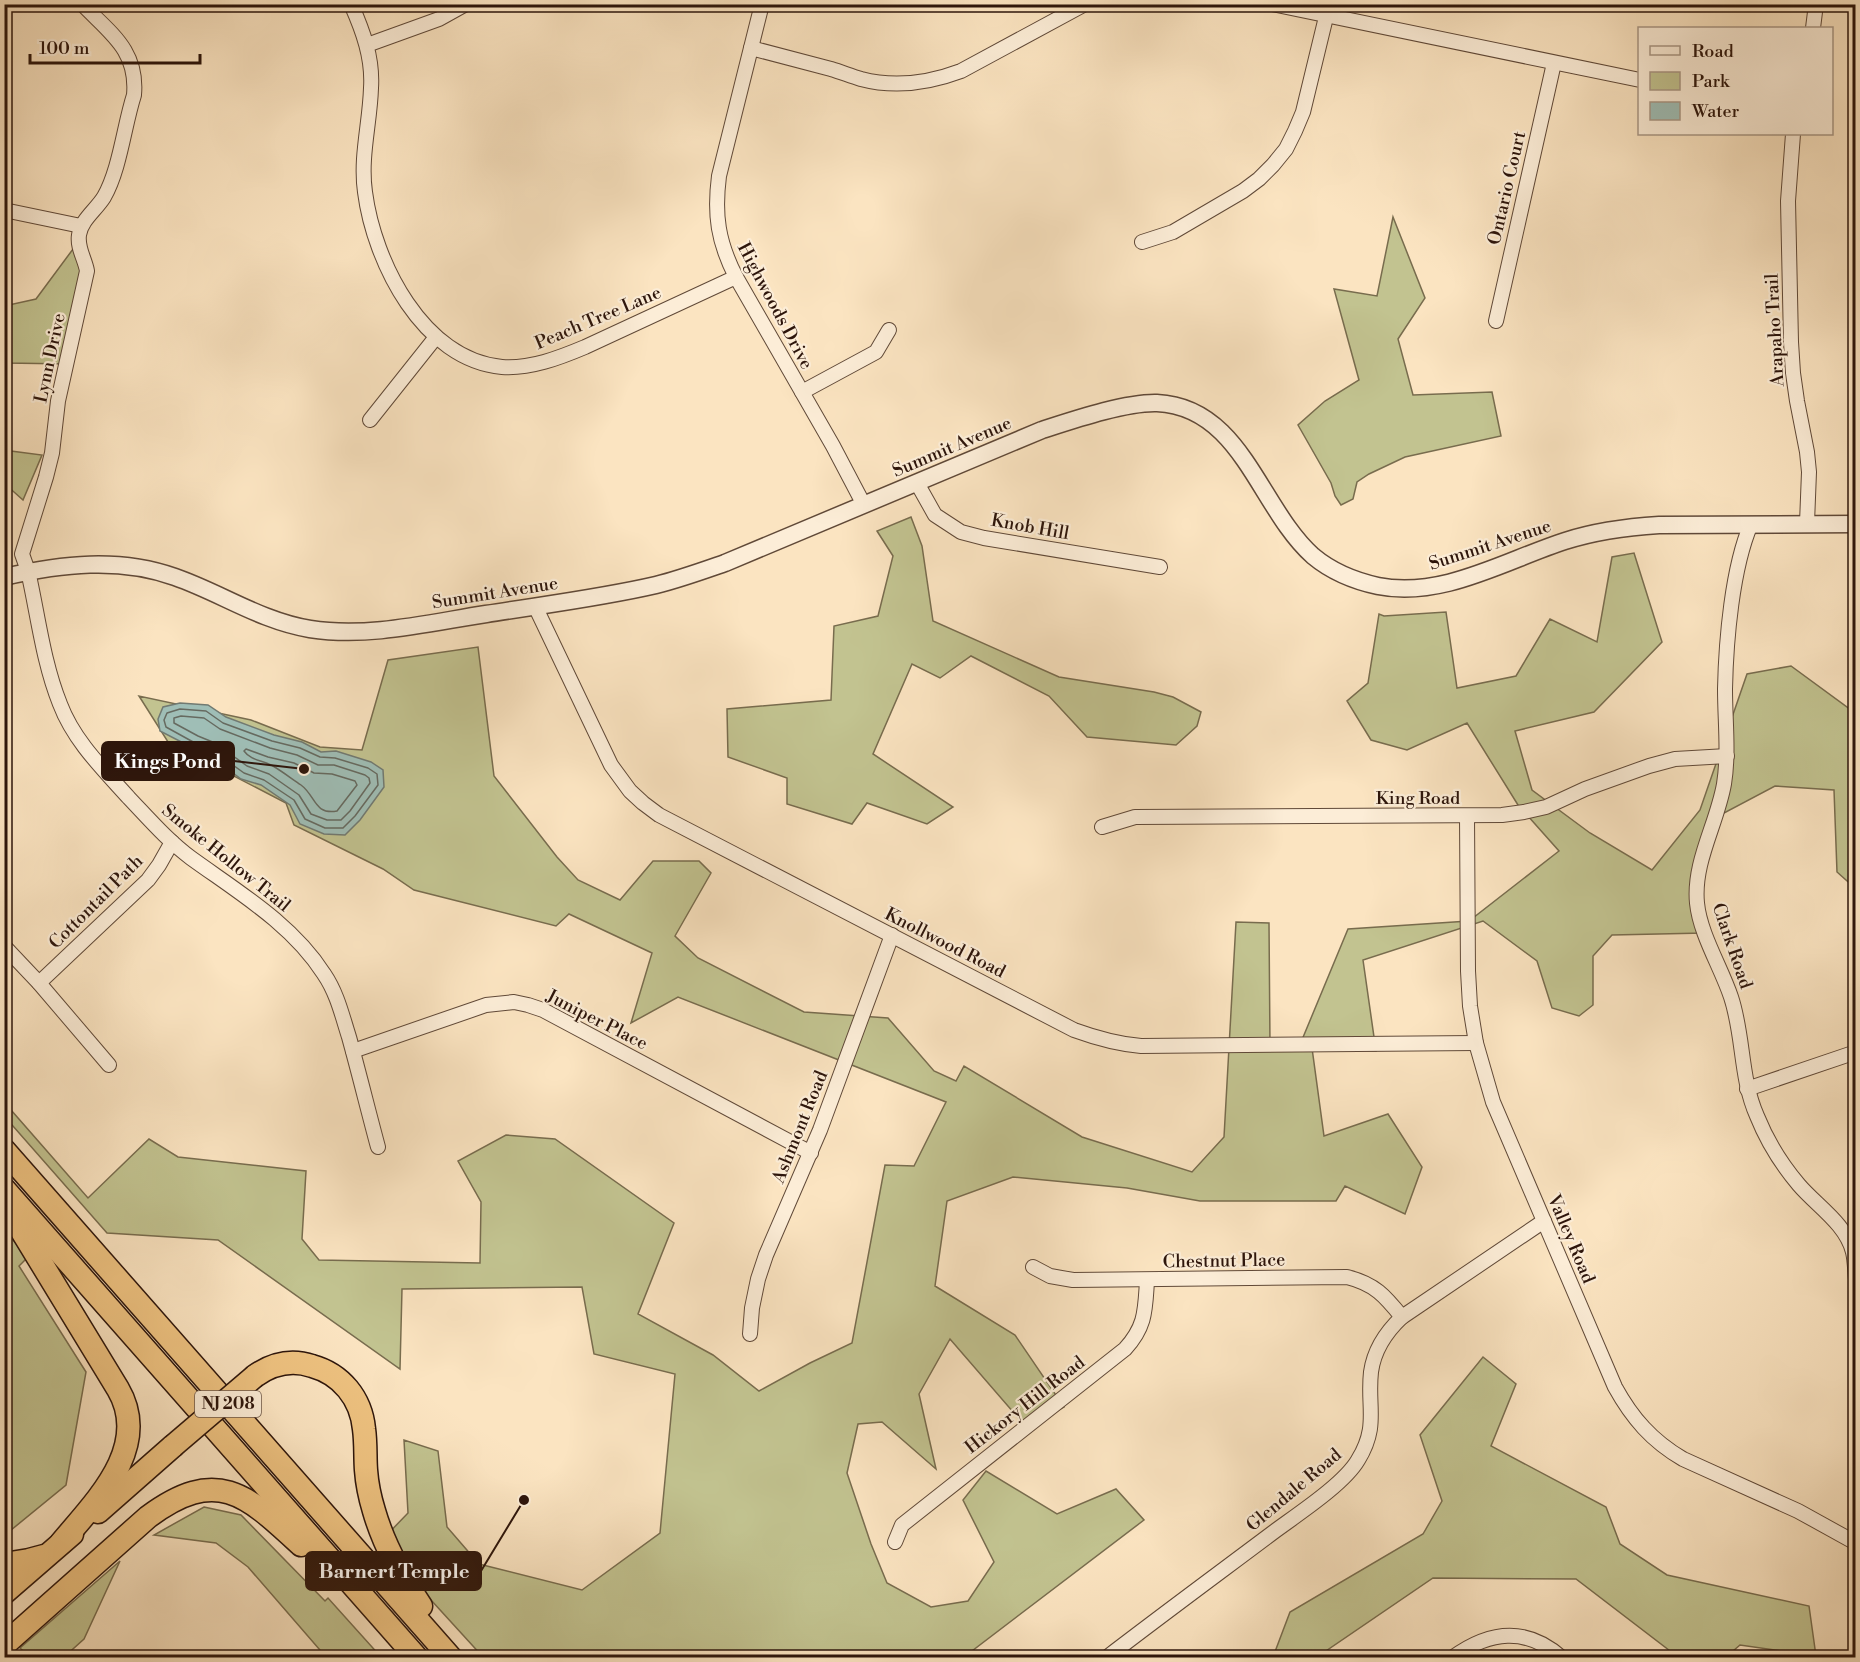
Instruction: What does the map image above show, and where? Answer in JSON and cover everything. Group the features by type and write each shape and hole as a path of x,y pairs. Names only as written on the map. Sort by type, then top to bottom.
{"highway":[{"name":"NJ 208","path":"4,1150 453,1658"},
{"name":"NJ 208","path":"4,1189 415,1658"},
{"path":"4,1203 42,1260 122,1395 129,1419 126,1447 118,1466 102,1492 54,1549 29,1560 4,1564"},
{"path":"4,1593 255,1376 272,1366 308,1364 331,1374 351,1392 362,1415 367,1482 384,1539 407,1585 453,1658"},
{"path":"4,1645 155,1512 175,1499 188,1494 215,1489 239,1495 278,1524 415,1658"}],"street":[{"path":"4,210 81,226 97,207 111,180 134,94 135,81 129,57 122,46 82,4"},
{"name":"Peach Tree Lane","path":"351,4 367,45 372,86 363,166 368,215 383,260 395,283 436,336 450,348 484,364 502,367 534,365 585,347 736,277"},
{"path":"367,45 439,19 466,4"},
{"name":"Highwoods Drive","path":"762,4 718,176 716,217 720,237 736,277 864,505"},
{"path":"751,48 838,71 862,80 893,84 923,82 961,71 1085,4"},
{"path":"1272,4 1326,17 1638,80"},
{"path":"1813,27 1816,4"},
{"path":"1142,242 1173,232 1193,221 1243,191 1274,165 1291,140 1303,112 1326,17"},
{"name":"Ontario Court","path":"1496,321 1554,63"},
{"name":"Arapaho Trail","path":"1793,135 1788,201 1791,342 1793,373 1809,472 1807,523"},
{"name":"Lynn Drive","path":"28,571 22,554 52,453 58,401 87,271 79,245 78,236 81,226"},
{"path":"802,392 876,352 889,330"},
{"path":"370,420 436,336"},
{"name":"Summit Avenue","path":"4,576 74,565 119,565 148,569 175,577 273,620 309,629 336,632 381,631 636,589 696,573 1056,425 1139,404 1156,403 1189,410 1218,428 1230,440 1272,504 1313,556 1330,568 1353,579 1379,586 1402,588 1441,584 1461,579 1599,531 1659,525 1856,524"},
{"name":"Knob Hill","path":"917,483 935,515 961,532 984,538 1160,567"},
{"name":"Clark Road","path":"1751,524 1741,550 1731,607 1725,688 1727,756 1724,783 1719,808 1699,870 1696,887 1697,904 1700,920 1731,997 1747,1089 1756,1114 1781,1161 1798,1184 1847,1237 1853,1252 1856,1279"},
{"name":"Smoke Hollow Trail","path":"28,571 52,683 72,729 100,767 172,842 269,915 323,972 333,988 353,1051 378,1147"},
{"name":"Knollwood Road","path":"535,606 611,765 630,791 643,803 659,815 1074,1030 1118,1044 1141,1046 1476,1043"},
{"name":"King Road","path":"1102,828 1135,817 1502,815 1546,807 1585,789 1675,759 1727,756"},
{"name":"Valley Road","path":"1467,816 1468,971 1470,1006 1476,1043 1493,1102 1625,1406 1651,1436 1683,1459 1798,1510 1856,1543"},
{"name":"Cottontail Path","path":"39,983 148,880 172,842"},
{"name":"Ashmont Road","path":"750,1334 752,1308 766,1255 820,1130 892,935"},
{"path":"4,946 109,1065"},
{"name":"Juniper Place","path":"353,1051 486,1005 514,1002 528,1005 553,1016 810,1153"},
{"path":"1747,1089 1856,1052"},
{"name":"Glendale Road","path":"1106,1658 1300,1513 1345,1476 1357,1463 1370,1433 1371,1370 1375,1354 1387,1333 1402,1317 1544,1221"},
{"name":"Chestnut Place","path":"1033,1267 1050,1276 1073,1280 1347,1278 1373,1287 1387,1298 1402,1317"},
{"name":"Hickory Hill Road","path":"895,1542 902,1525 1135,1339 1145,1315 1147,1281"},
{"path":"1452,1658 1482,1640 1496,1636 1513,1636 1528,1638 1543,1644 1562,1658"}],"green space":[{"path":"1393,217 1425,298 1398,339 1413,395 1492,392 1501,436 1405,457 1357,482 1353,499 1341,505 1298,425 1325,401 1359,380 1334,289 1377,296"},
{"path":"76,245 91,267 70,364 5,363 4,306 36,299"},
{"path":"5,445 11,451 42,455 23,500 5,484"},
{"path":"911,517 922,546 933,621 1059,677 1173,697 1201,712 1197,726 1176,745 1087,737 1049,696 971,656 940,678 912,664 873,754 953,807 927,824 867,803 852,824 787,804 787,778 728,757 727,709 831,700 834,626 878,616 893,556 877,531"},
{"path":"1634,553 1662,642 1594,712 1515,731 1532,790 1590,833 1652,870 1700,810 1747,674 1791,666 1855,713 1855,888 1837,872 1834,790 1775,786 1722,814 1699,868 1704,933 1612,935 1593,956 1593,1005 1579,1016 1552,1008 1537,961 1483,921 1363,960 1376,1051 1312,1048 1324,1136 1388,1114 1422,1167 1405,1214 1345,1186 1336,1201 1200,1201 1127,1188 1013,1177 947,1201 935,1286 1015,1335 1064,1407 1027,1428 950,1339 919,1394 936,1469 882,1422 858,1424 847,1473 887,1583 931,1607 968,1601 994,1562 963,1500 986,1471 1057,1514 1116,1489 1144,1520 964,1657 483,1657 379,1543 408,1513 404,1440 438,1451 447,1527 479,1564 582,1590 660,1533 675,1374 594,1354 582,1287 402,1289 400,1369 218,1240 107,1233 5,1117 4,1102 88,1198 149,1139 178,1157 306,1171 302,1239 319,1260 480,1263 481,1202 458,1161 506,1135 555,1139 674,1223 638,1314 713,1355 759,1391 852,1343 885,1165 914,1166 946,1102 678,997 631,1023 652,953 569,914 556,926 414,890 383,869 294,825 286,803 168,742 139,696 251,720 320,747 362,750 388,660 478,647 494,776 557,857 578,880 620,900 653,861 699,861 711,873 675,936 698,958 804,1012 888,1018 934,1071 956,1081 964,1066 1082,1137 1192,1172 1224,1137 1236,922 1269,923 1270,1046 1299,1047 1348,929 1469,921 1559,851 1518,805 1467,723 1407,750 1371,740 1347,701 1368,683 1379,614 1384,616 1446,612 1457,688 1516,676 1550,619 1597,642 1612,557"},
{"path":"5,1231 28,1257 19,1266 86,1372 66,1485 5,1535"},
{"path":"1483,1357 1516,1384 1491,1446 1606,1507 1620,1544 1667,1575 1809,1606 1816,1656 1740,1645 1726,1657 1678,1657 1576,1579 1433,1578 1317,1657 1273,1657 1290,1612 1423,1534 1442,1501 1420,1435"},
{"path":"204,1507 241,1515 325,1601 328,1598 381,1657 326,1657 248,1567 216,1543 154,1535"},
{"path":"120,1561 84,1639 64,1657 30,1657 20,1648"}],"water":[{"path":"180,703 208,705 226,717 274,735 302,742 321,752 336,751 371,762 383,770 384,787 360,820 345,835 324,834 300,824 290,805 261,785 241,779 209,755 160,731 158,719 163,707"}],"place":[{"name":"Kings Pond","path":"304,769"},
{"name":"Barnert Temple","path":"524,1500"}]}
